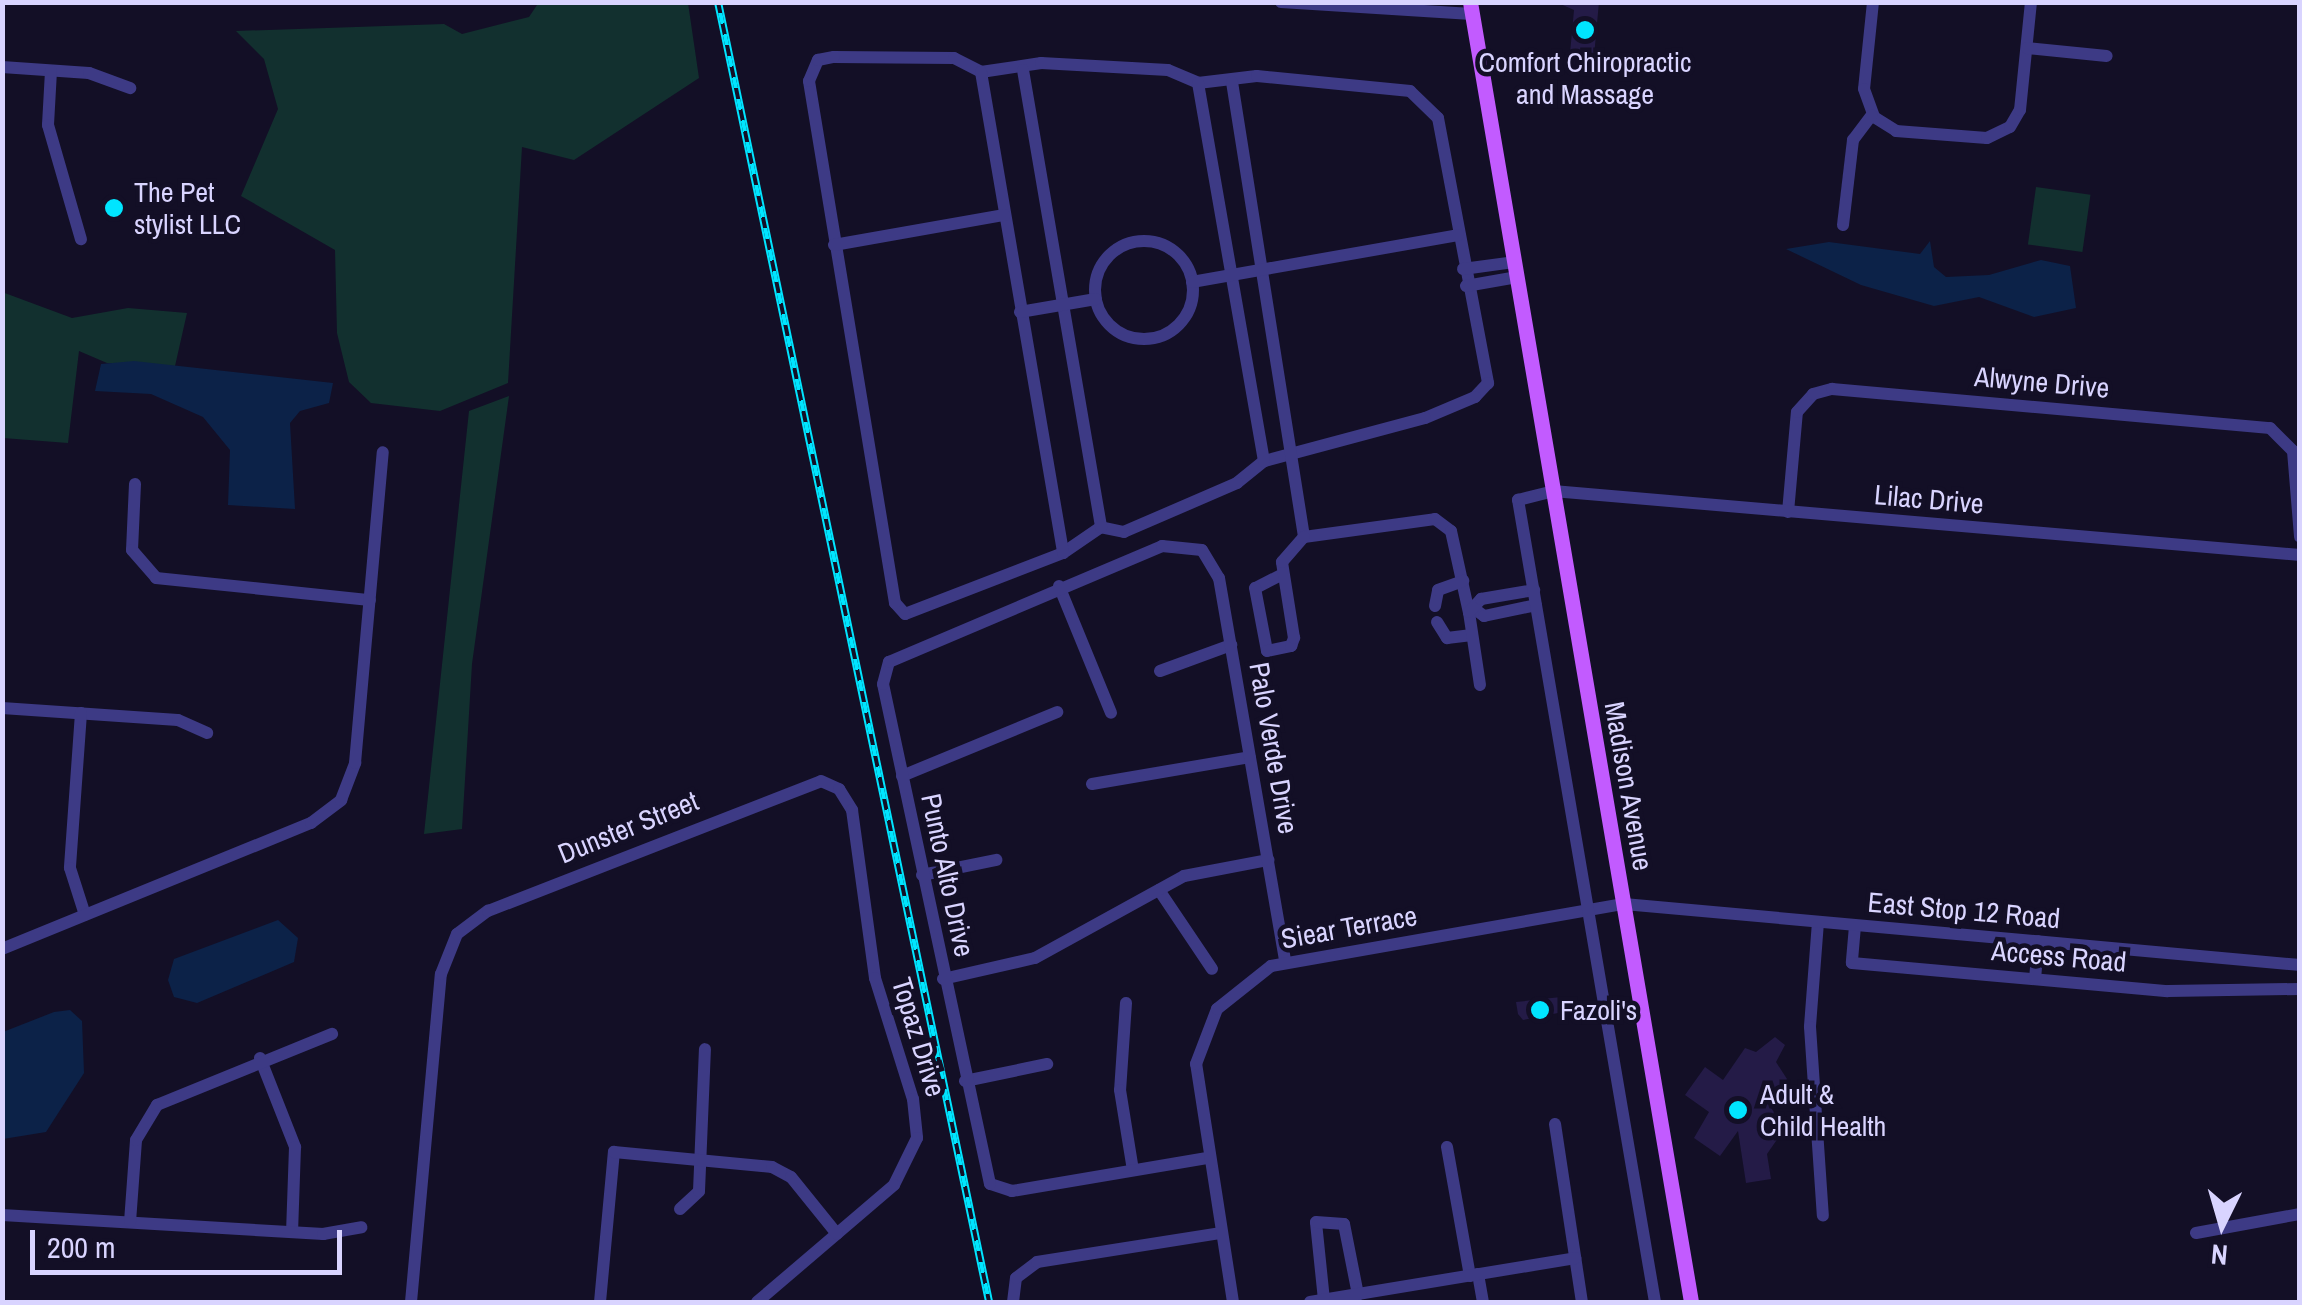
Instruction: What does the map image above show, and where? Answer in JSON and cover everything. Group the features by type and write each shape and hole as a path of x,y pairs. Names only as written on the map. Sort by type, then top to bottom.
{"main road":[{"name":"Madison Avenue","path":"1471,8 1691,1302"}],"street":[{"path":"1281,2 1471,8"},
{"path":"1873,2 1864,89 1873,116 1903,132 1987,138 2008,128 2020,110 2031,2"},
{"path":"2026,48 2107,56"},
{"path":"834,57 954,58 981,72 1023,70 1041,62 1168,70 1198,84 1257,76 1388,84 1424,98 1438,120 1466,286 1490,372 1480,394 1264,462 1238,483 1124,532 1101,527 1063,553 907,614 895,603 809,81 814,66 834,57"},
{"path":"2,67 51,70 130,88"},
{"path":"51,70 50,136 81,239"},
{"path":"1023,70 1101,527"},
{"path":"981,72 1063,553"},
{"path":"1232,82 1304,536"},
{"path":"1198,84 1264,462"},
{"path":"1843,226 1853,140 1873,116"},
{"path":"834,245 1004,214"},
{"path":"1192,282 1458,235"},
{"path":"1135,242 1172,250 1192,282 1186,315 1153,338 1119,332 1096,299 1104,262 1135,242"},
{"path":"1463,269 1516,270"},
{"path":"1466,286 1516,270"},
{"path":"1020,312 1096,299"},
{"name":"Alwyne Drive","path":"1788,512 1798,412 1813,394 1832,390 2270,428 2294,451 2300,537"},
{"path":"2,950 311,823 338,804 354,770 384,452"},
{"path":"135,484 132,550 156,578 370,600"},
{"path":"1553,491 1518,500 1655,1302"},
{"name":"Lilac Drive","path":"1553,491 2300,555"},
{"path":"1283,574 1255,588 1268,650 1292,646 1294,638 1283,574 1289,547 1304,536 1435,518 1451,531 1473,612 1472,635 1480,686"},
{"name":"Palo Verde Drive","path":"1059,586 1166,545 1199,548 1218,571 1286,962"},
{"path":"1435,606 1438,590 1463,581"},
{"path":"1059,586 1111,712"},
{"name":"Punto Alto Drive","path":"1059,586 892,658 884,679 965,1081 994,1187 1012,1191 1134,1170"},
{"path":"1473,612 1481,599 1534,590"},
{"path":"1473,612 1536,605"},
{"path":"1437,622 1447,638 1472,635"},
{"path":"1160,671 1231,646"},
{"path":"2,708 178,720 207,733"},
{"path":"902,776 1057,712"},
{"path":"80,713 70,868 85,915"},
{"path":"1092,784 1250,757"},
{"name":"Dunster Street","path":"412,1302 441,974 451,942 479,915 642,848 808,782 834,786"},
{"name":"Topaz Drive","path":"757,1302 898,1182 917,1123 879,998 852,810 834,786"},
{"path":"922,875 996,860"},
{"path":"944,978 1036,958 1190,874 1268,860"},
{"path":"1159,890 1212,969"},
{"name":"Siear Terrace","path":"1233,1302 1195,1084 1205,1031 1240,984 1286,962 1624,904"},
{"name":"East Stop 12 Road","path":"1624,904 2300,965"},
{"path":"1818,922 1811,1062 1823,1216"},
{"name":"Access Road","path":"1855,926 1852,964 2250,995 2300,989"},
{"path":"2035,979 2038,941"},
{"path":"1126,1003 1120,1090 1134,1170 1207,1158"},
{"path":"130,1222 134,1149 147,1116 170,1095 332,1034"},
{"path":"680,1209 699,1192 705,1049"},
{"path":"260,1058 295,1147 292,1232"},
{"path":"965,1081 1047,1064"},
{"path":"1555,1124 1582,1302"},
{"path":"1447,1147 1483,1302"},
{"path":"600,1302 614,1152 785,1172 838,1234"},
{"path":"2196,1232 2300,1214"},
{"path":"2,1215 292,1232 361,1227"},
{"path":"1366,1297 1344,1224 1316,1222 1317,1301 1366,1297 1575,1258"},
{"path":"1013,1302 1018,1276 1037,1262 1220,1232"}],"green space":[{"path":"539,2 688,3 699,78 574,160 522,147 508,383 440,411 371,403 349,382 337,333 335,250 241,196 278,109 264,59 236,31 444,24 462,34 529,17"},
{"path":"2036,187 2090,195 2082,252 2028,244"},
{"path":"2,292 72,318 128,308 187,313 175,366 107,363 79,351 68,443 3,438"},
{"path":"509,396 472,664 462,829 424,834 469,411"}],"water":[{"path":"1930,241 1934,267 1946,277 1989,275 2041,260 2070,266 2076,308 2034,317 1979,297 1934,306 1861,285 1786,249 1829,242 1920,254"},
{"path":"134,361 333,383 329,403 300,411 290,423 295,509 228,505 230,450 203,417 151,394 95,391 101,364"},
{"path":"278,920 298,938 294,962 197,1003 174,997 168,980 174,959"},
{"path":"70,1010 82,1021 84,1073 46,1132 3,1139 3,1032 54,1012"}],"building":[{"name":"Comfort Chiropractic and Massage","path":"1556,2 1599,2 1593,67 1569,64 1574,10"},
{"name":"Fazoli's","path":"1561,997 1563,1012 1523,1020 1518,1014 1516,1002"},
{"name":"Adult & Child Health","path":"1775,1037 1785,1045 1776,1062 1787,1079 1769,1105 1785,1128 1767,1154 1771,1179 1746,1183 1738,1131 1720,1156 1694,1138 1709,1112 1685,1095 1705,1067 1723,1080 1745,1048 1756,1052"}],"railway":[{"path":"718,2 989,1302"}],"place":[{"name":"Comfort Chiropractic and Massage","path":"1585,30"},
{"name":"The Pet stylist LLC","path":"114,208"},
{"name":"Fazoli's","path":"1540,1010"},
{"name":"Adult & Child Health","path":"1738,1110"}]}
